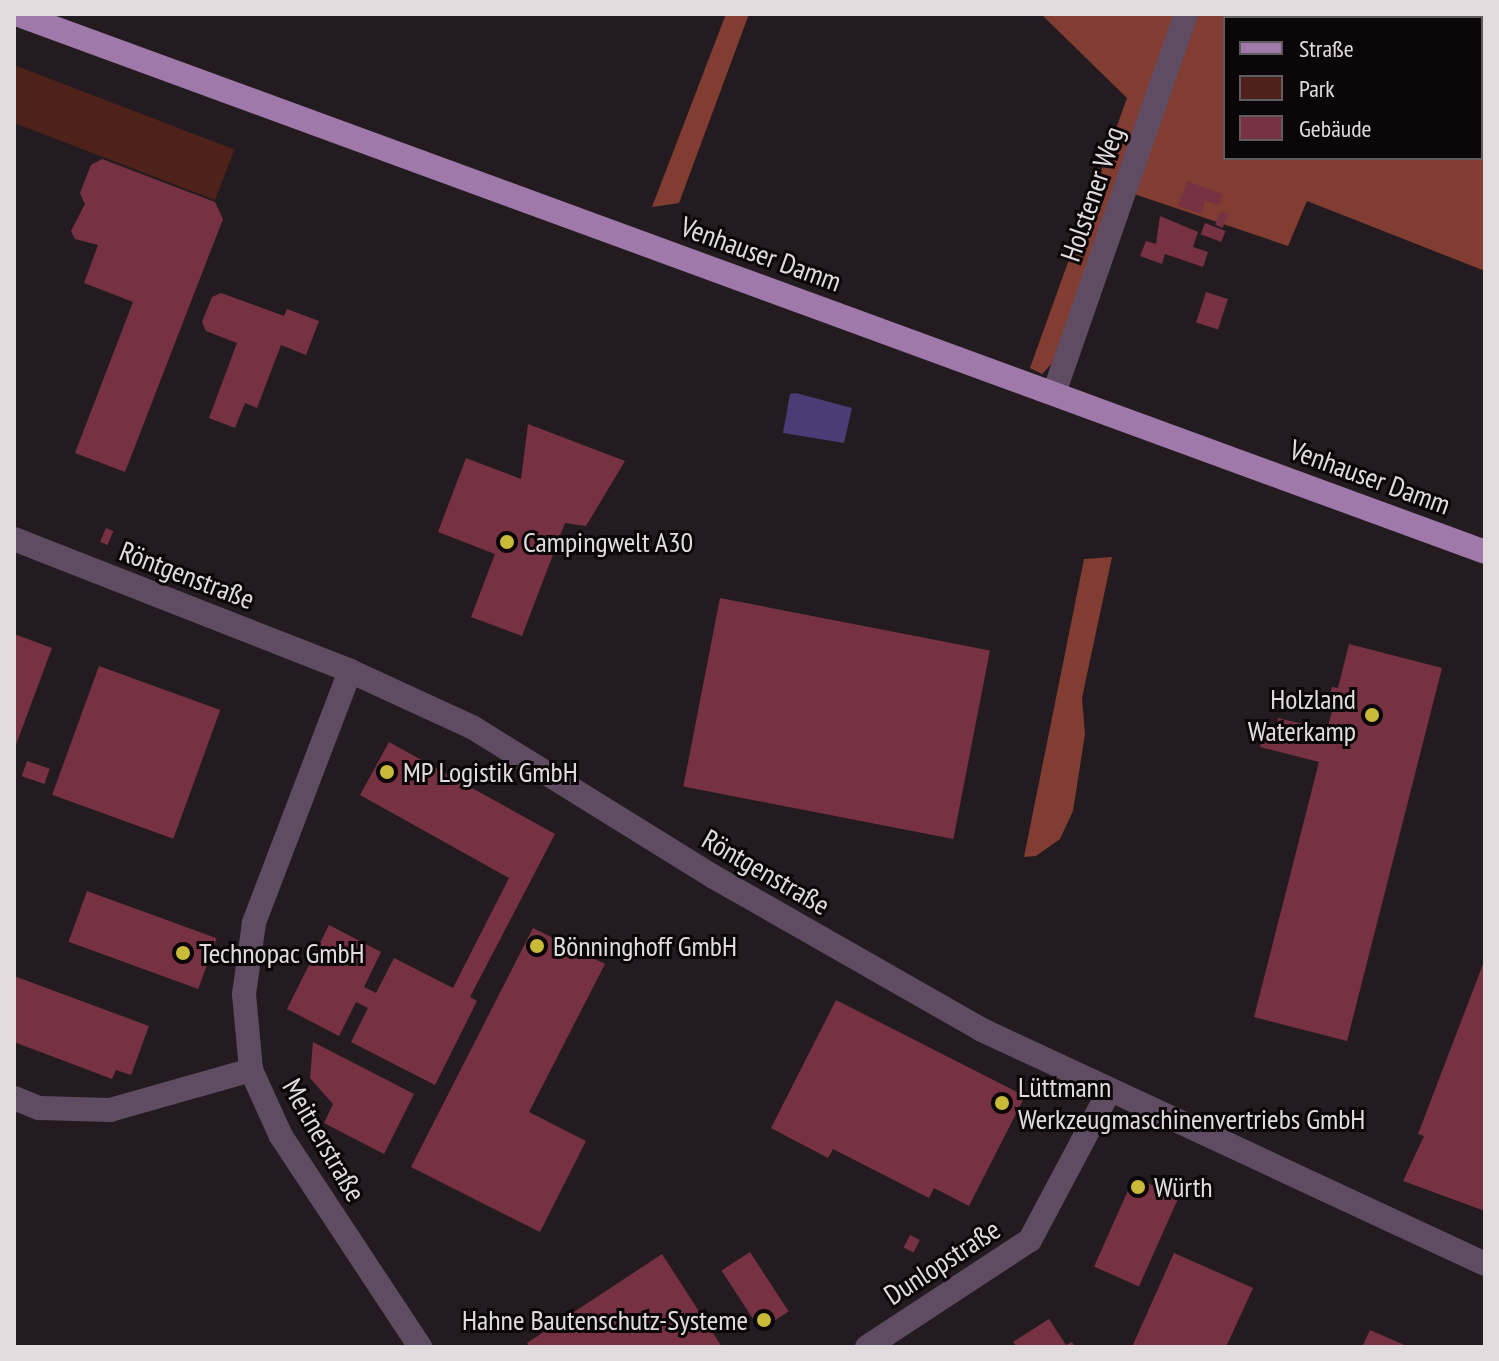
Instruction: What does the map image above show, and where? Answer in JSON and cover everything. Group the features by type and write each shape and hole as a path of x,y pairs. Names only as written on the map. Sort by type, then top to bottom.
{"main road":[{"name":"Venhauser Damm","path":"16,14 1485,552"}],"street":[{"name":"Holstener Weg","path":"1054,393 1186,14"},
{"name":"Röntgenstraße","path":"14,539 350,671 472,727 727,885 980,1029 1108,1093 1485,1264"},
{"name":"Meitnerstraße","path":"350,671 254,923 244,994 251,1070 281,1136 420,1347"},
{"path":"14,1098 39,1108 110,1110 251,1070"},
{"name":"Dunlopstraße","path":"867,1347 1030,1240 1108,1093"}],"green space":[{"path":"14,65 234,150 215,200 14,123"}],"shaded area":[{"path":"726,14 749,14 679,203 652,207"},
{"path":"1041,14 1485,14 1485,271 1307,201 1288,246 1125,191 1059,356 1042,374 1030,368 1127,98"},
{"path":"790,394 852,408 844,443 783,433"},
{"path":"1112,557 1082,698 1085,734 1073,811 1060,839 1036,856 1024,857 1084,559"}],"building":[{"path":"102,159 215,202 223,219 125,472 75,453 133,302 84,283 98,245 75,239 71,231 85,204 80,193 91,165"},
{"path":"1187,181 1223,194 1219,205 1205,201 1201,214 1178,206"},
{"path":"1221,211 1228,214 1223,228 1215,225"},
{"path":"1160,216 1198,232 1193,247 1208,252 1203,267 1165,254 1162,264 1140,256 1146,241 1156,244"},
{"path":"1205,223 1226,231 1221,242 1201,234"},
{"path":"1206,292 1228,299 1218,330 1196,322"},
{"path":"221,293 284,316 287,309 319,321 306,355 281,345 257,408 245,403 235,428 209,418 237,343 206,331 202,322 212,297"},
{"path":"528,424 625,461 586,526 565,523 522,636 471,617 495,554 438,532 466,458 521,479"},
{"path":"106,528 113,531 108,545 100,542"},
{"path":"720,598 990,650 953,839 683,786"},
{"path":"14,634 52,648 14,750"},
{"path":"1349,644 1442,668 1347,1041 1254,1017 1319,762 1260,747 1264,733 1275,731 1278,718 1327,730 1335,700 1329,699 1332,687 1338,688"},
{"path":"99,666 220,710 173,839 52,795"},
{"path":"389,742 555,834 470,997 477,1001 435,1085 351,1042 368,1008 356,1002 339,1036 287,1009 329,925 381,952 364,987 376,993 394,958 453,988 509,878 360,795"},
{"path":"27,761 50,769 44,784 22,776"},
{"path":"87,891 217,938 198,989 69,942"},
{"path":"533,928 605,964 529,1112 586,1141 540,1232 411,1167"},
{"path":"1485,959 1485,1211 1403,1181 1424,1136 1418,1134"},
{"path":"14,976 149,1026 131,1075 116,1070 112,1079 14,1042"},
{"path":"836,1000 1025,1096 969,1206 934,1188 929,1198 833,1149 828,1158 771,1128"},
{"path":"313,1042 414,1094 384,1154 324,1123 333,1104 310,1078"},
{"path":"1134,1177 1179,1197 1139,1286 1094,1267"},
{"path":"910,1235 920,1240 913,1252 904,1247"},
{"path":"750,1252 789,1312 760,1330 721,1271"},
{"path":"1174,1253 1253,1288 1226,1347 1132,1347"},
{"path":"662,1254 722,1347 530,1347 527,1343"},
{"path":"1049,1319 1066,1345 1072,1342 1075,1347 1017,1347 1013,1342"},
{"path":"1370,1330 1409,1347 1362,1347"}],"place":[{"name":"Campingwelt A30","path":"507,542"},
{"name":"Holzland Waterkamp","path":"1372,715"},
{"name":"MP Logistik GmbH","path":"387,772"},
{"name":"Bönninghoff GmbH","path":"537,946"},
{"name":"Technopac GmbH","path":"183,953"},
{"name":"Lüttmann Werkzeugmaschinenvertriebs GmbH","path":"1002,1103"},
{"name":"Würth","path":"1138,1187"},
{"name":"Hahne Bautenschutz-Systeme","path":"764,1320"}]}
